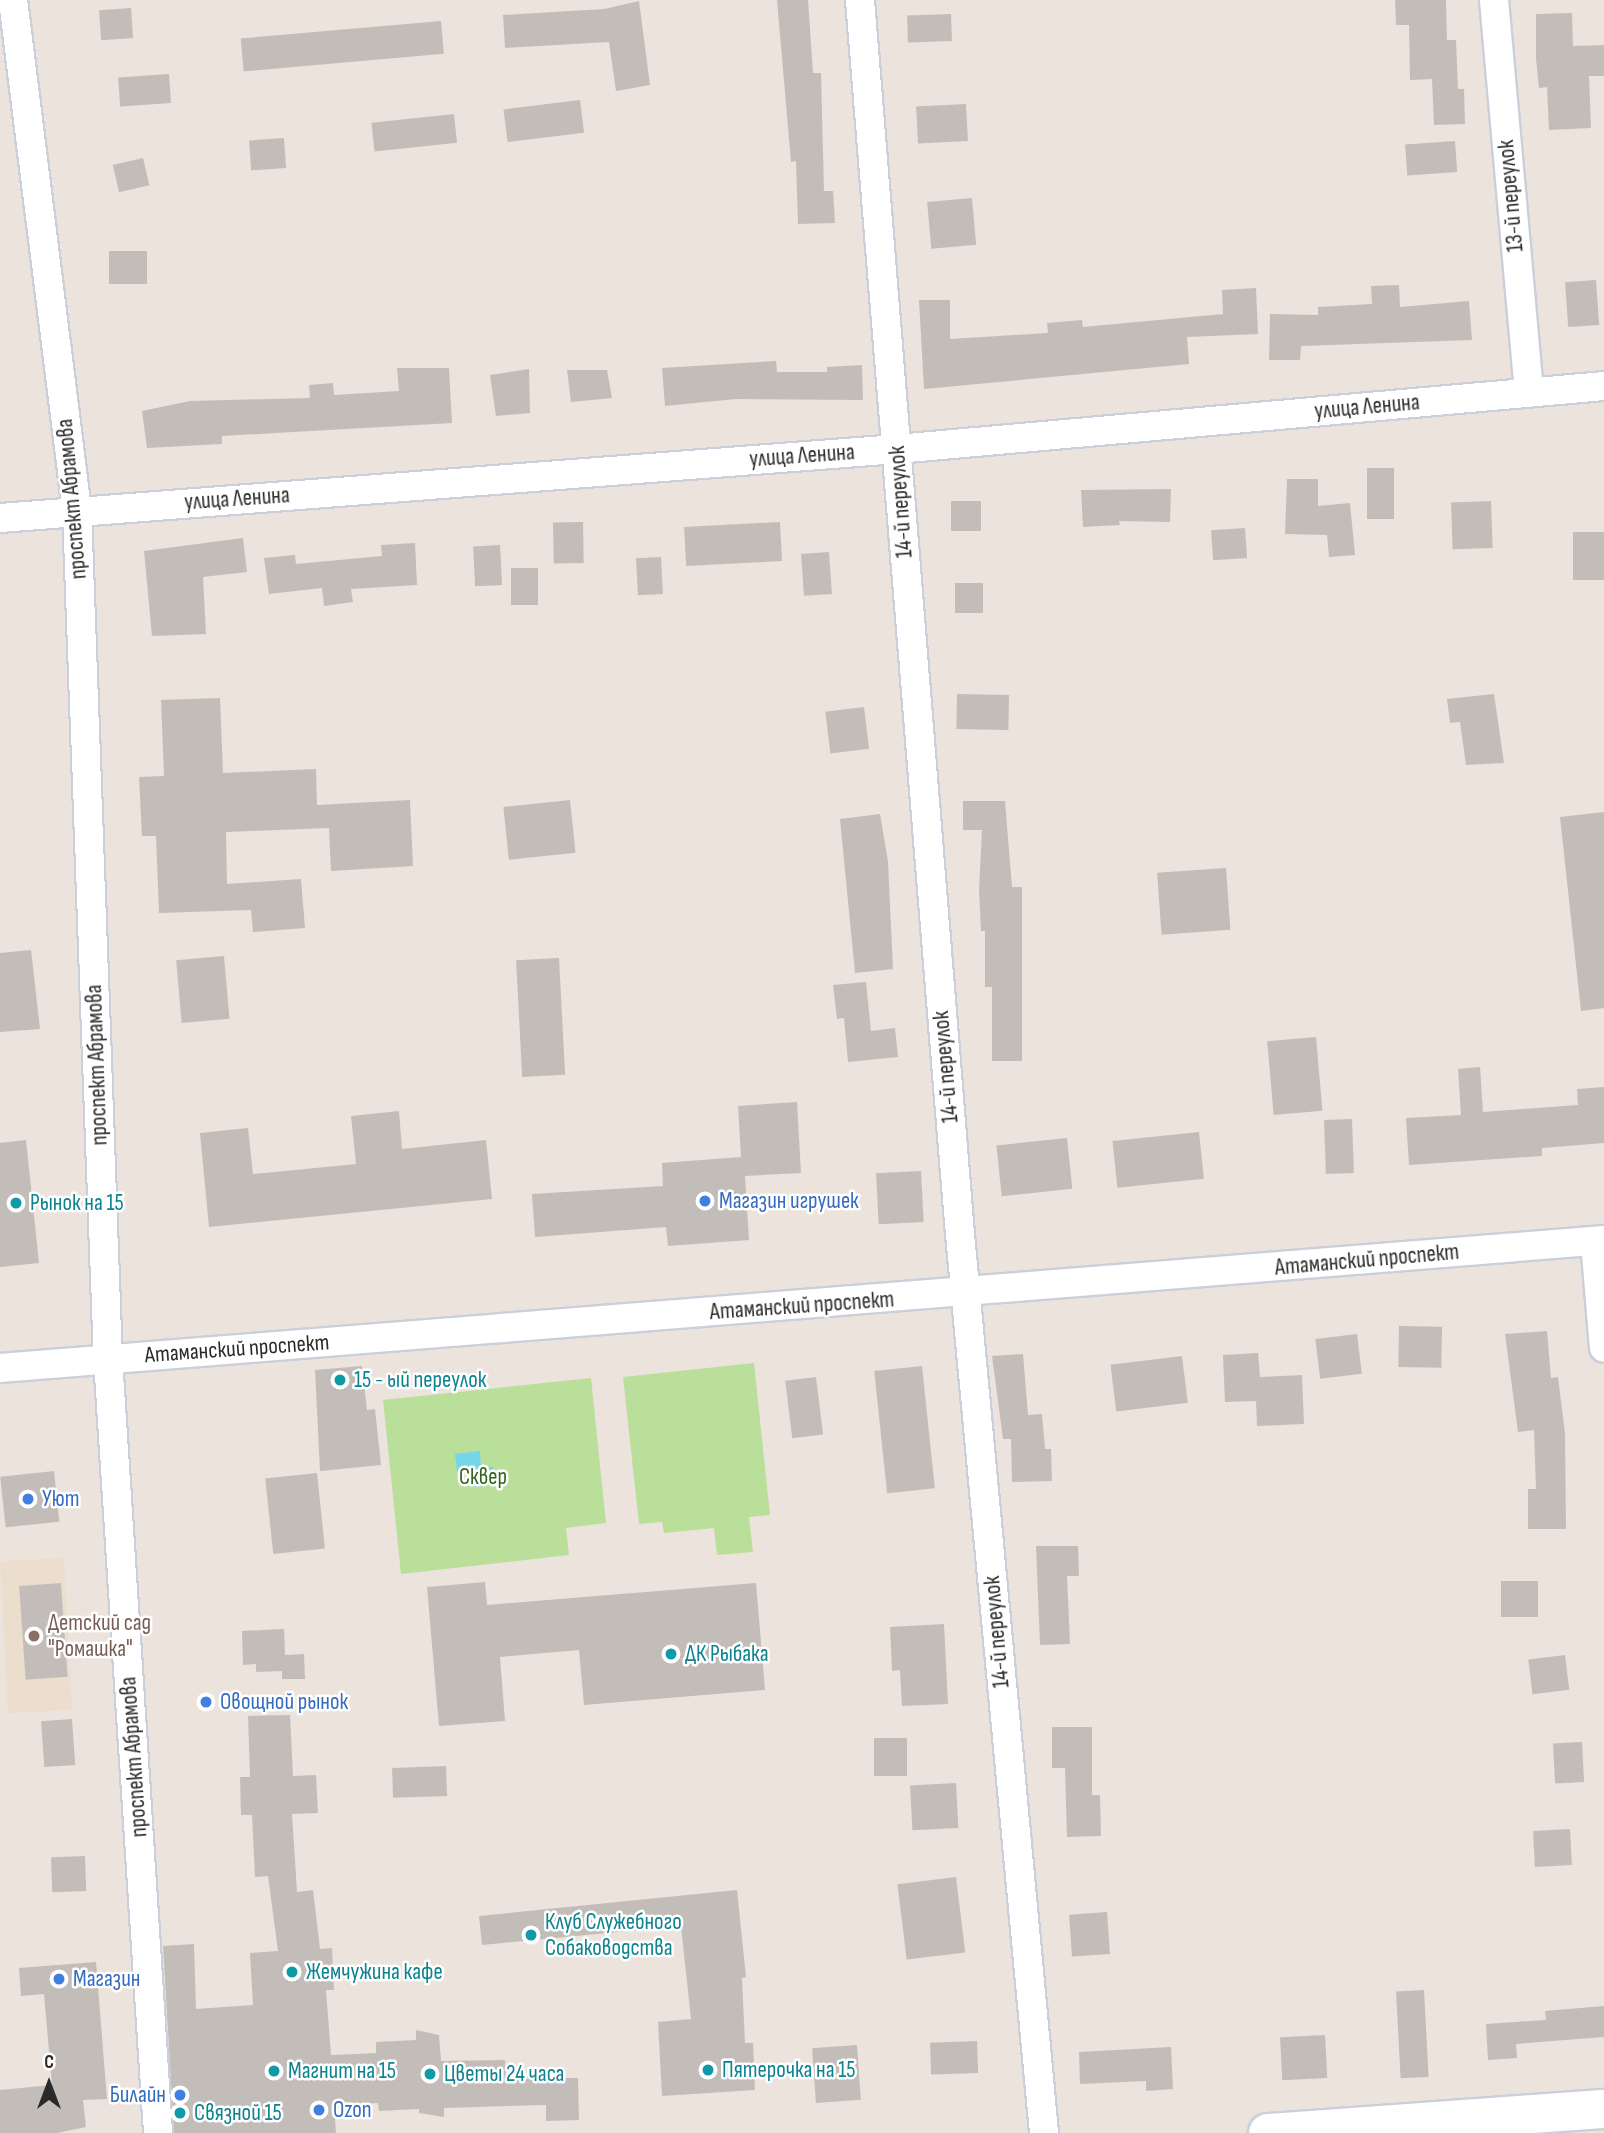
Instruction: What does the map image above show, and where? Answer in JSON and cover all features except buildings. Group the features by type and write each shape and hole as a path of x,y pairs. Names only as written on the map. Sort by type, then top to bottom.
{"main road":[{"path":"1268,2133 1604,2109"}],"street":[{"name":"проспект Абрамова","path":"13,0 77,511 108,1359 158,2133"},
{"name":"14-й переулок","path":"860,0 965,1294 1044,2133"},
{"name":"13-й переулок","path":"1494,0 1529,392"},
{"name":"улица Ленина","path":"0,517 897,449 1604,386"},
{"name":"Атаманский проспект","path":"0,1368 965,1294 1600,1240"},
{"path":"1600,1240 1604,1348"}],"shaded area":[{"name":"Детский сад \"Ромашка\"","path":"64,1558 72,1710 8,1713 0,1561"}],"green space":[{"path":"754,1363 770,1515 749,1517 753,1552 717,1555 714,1528 664,1533 662,1522 639,1524 623,1377"},
{"name":"Сквер","path":"591,1378 606,1523 566,1528 569,1555 401,1574 383,1400"}],"water":[{"path":"480,1451 481,1468 493,1467 495,1485 473,1487 472,1470 457,1471 455,1454"}],"place":[{"name":"Магазин игрушек","path":"705,1201"},
{"name":"Рынок на 15","path":"16,1203"},
{"name":"15 - ый переулок","path":"340,1380"},
{"name":"Уют","path":"28,1499"},
{"name":"Детский сад \"Ромашка\"","path":"34,1636"},
{"name":"ДК Рыбака","path":"671,1654"},
{"name":"Овощной рынок","path":"206,1702"},
{"name":"Клуб Служебного Собаководства","path":"531,1935"},
{"name":"Жемчужина кафе","path":"292,1972"},
{"name":"Магазин","path":"59,1979"},
{"name":"Пятерочка на 15","path":"708,2070"},
{"name":"Магнит на 15","path":"274,2071"},
{"name":"Цветы 24 часа","path":"430,2074"},
{"name":"Билайн","path":"180,2095"},
{"name":"Ozon","path":"319,2110"},
{"name":"Связной 15","path":"180,2113"}]}
